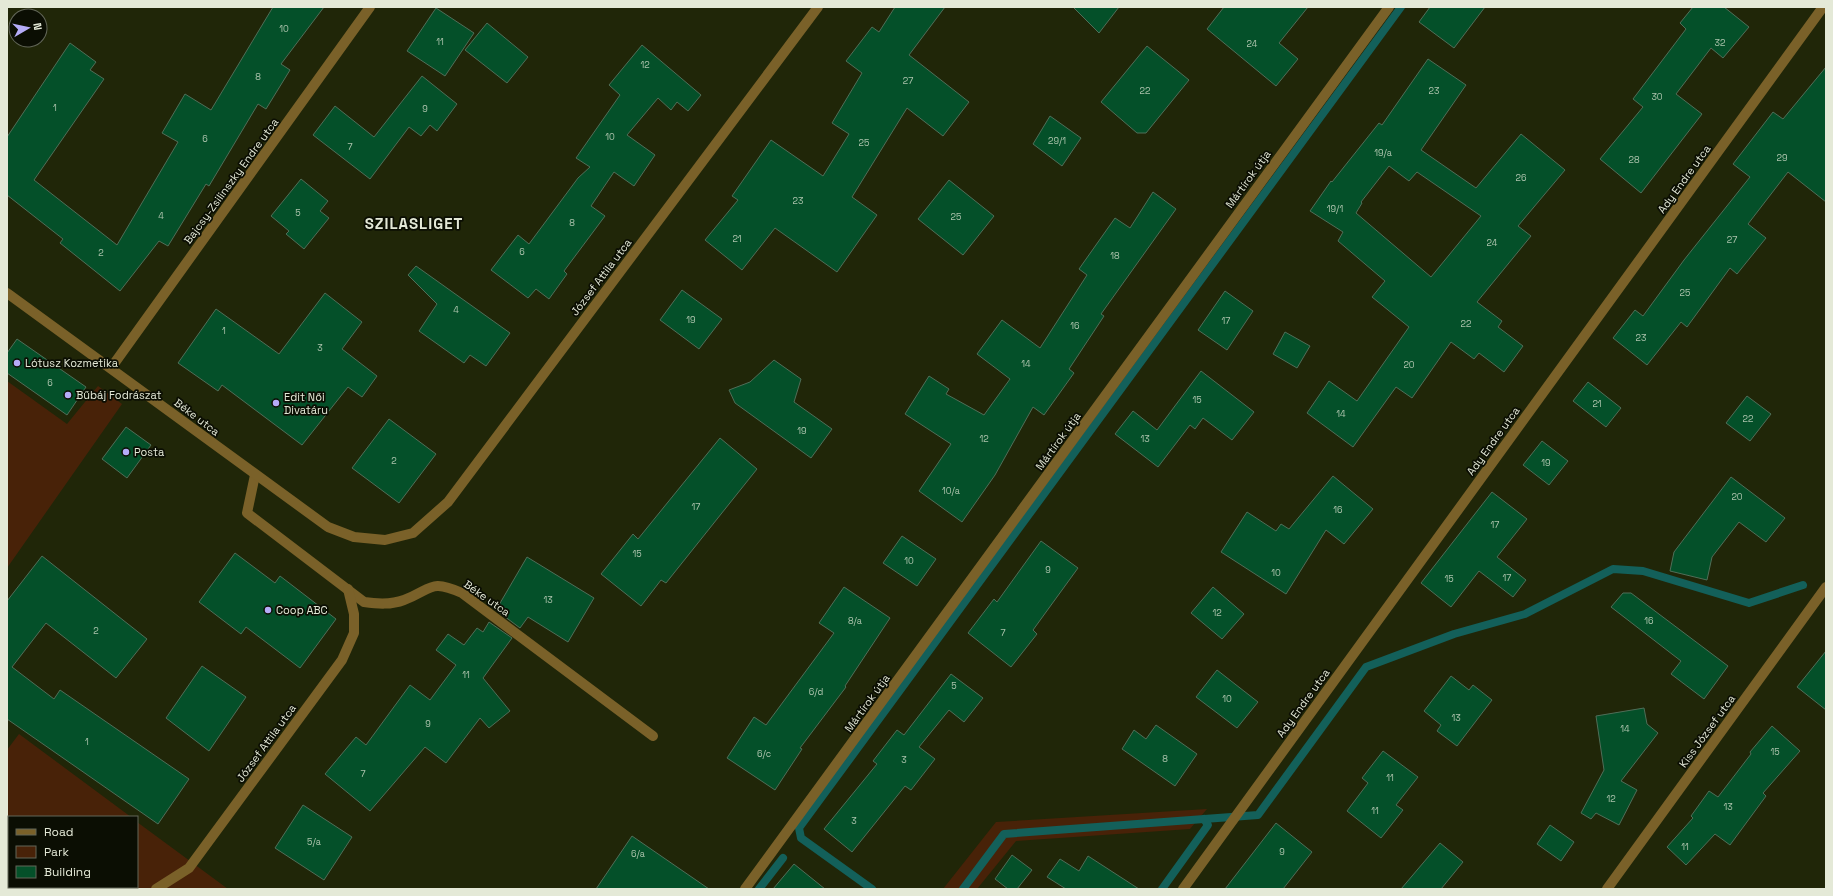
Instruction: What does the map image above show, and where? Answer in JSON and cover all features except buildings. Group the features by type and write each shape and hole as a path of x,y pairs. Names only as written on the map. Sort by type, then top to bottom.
{"street":[{"name":"Bajcsy-Zsilinszky Endre utca","path":"111,368 370,7"},
{"name":"József Attila utca","path":"385,540 413,533 448,502 818,7"},
{"name":"Mártírok útja","path":"745,889 1389,7"},
{"name":"Ady Endre utca","path":"1183,889 1823,7"},
{"name":"Béke utca","path":"7,293 328,527 354,537 385,540"},
{"name":"Béke utca","path":"256,475 247,512 364,602 384,605 404,600 431,586 448,587 462,593 653,736"},
{"name":"Kiss József utca","path":"1607,889 1826,587"},
{"name":"József Attila utca","path":"156,889 189,868 342,660 354,633 354,614 348,590"}],"green space":[{"path":"7,381 67,424 98,386 122,404 7,568"},
{"path":"19,734 130,816 8,816 8,888 138,888 138,823 228,889 7,889 7,750"},
{"path":"1207,809 1190,829 1016,841 977,889 943,889 996,822"}],"waterway":[{"path":"872,889 801,838 799,828 1401,7"},
{"path":"963,889 1004,834 1258,815 1366,667 1454,634 1525,614 1613,569 1643,571 1749,603 1803,585"},
{"path":"1162,889 1208,825 1204,819"},
{"path":"759,889 783,858"}],"place":[{"name":"Lótusz Kozmetika","path":"17,363"},
{"name":"Bűbáj Fodrászat","path":"68,395"},
{"name":"Edit Női Divatáru","path":"276,403"},
{"name":"Posta","path":"126,452"},
{"name":"Coop ABC","path":"268,610"}],"district":[{"name":"SZILASLIGET","path":"414,224"}]}
